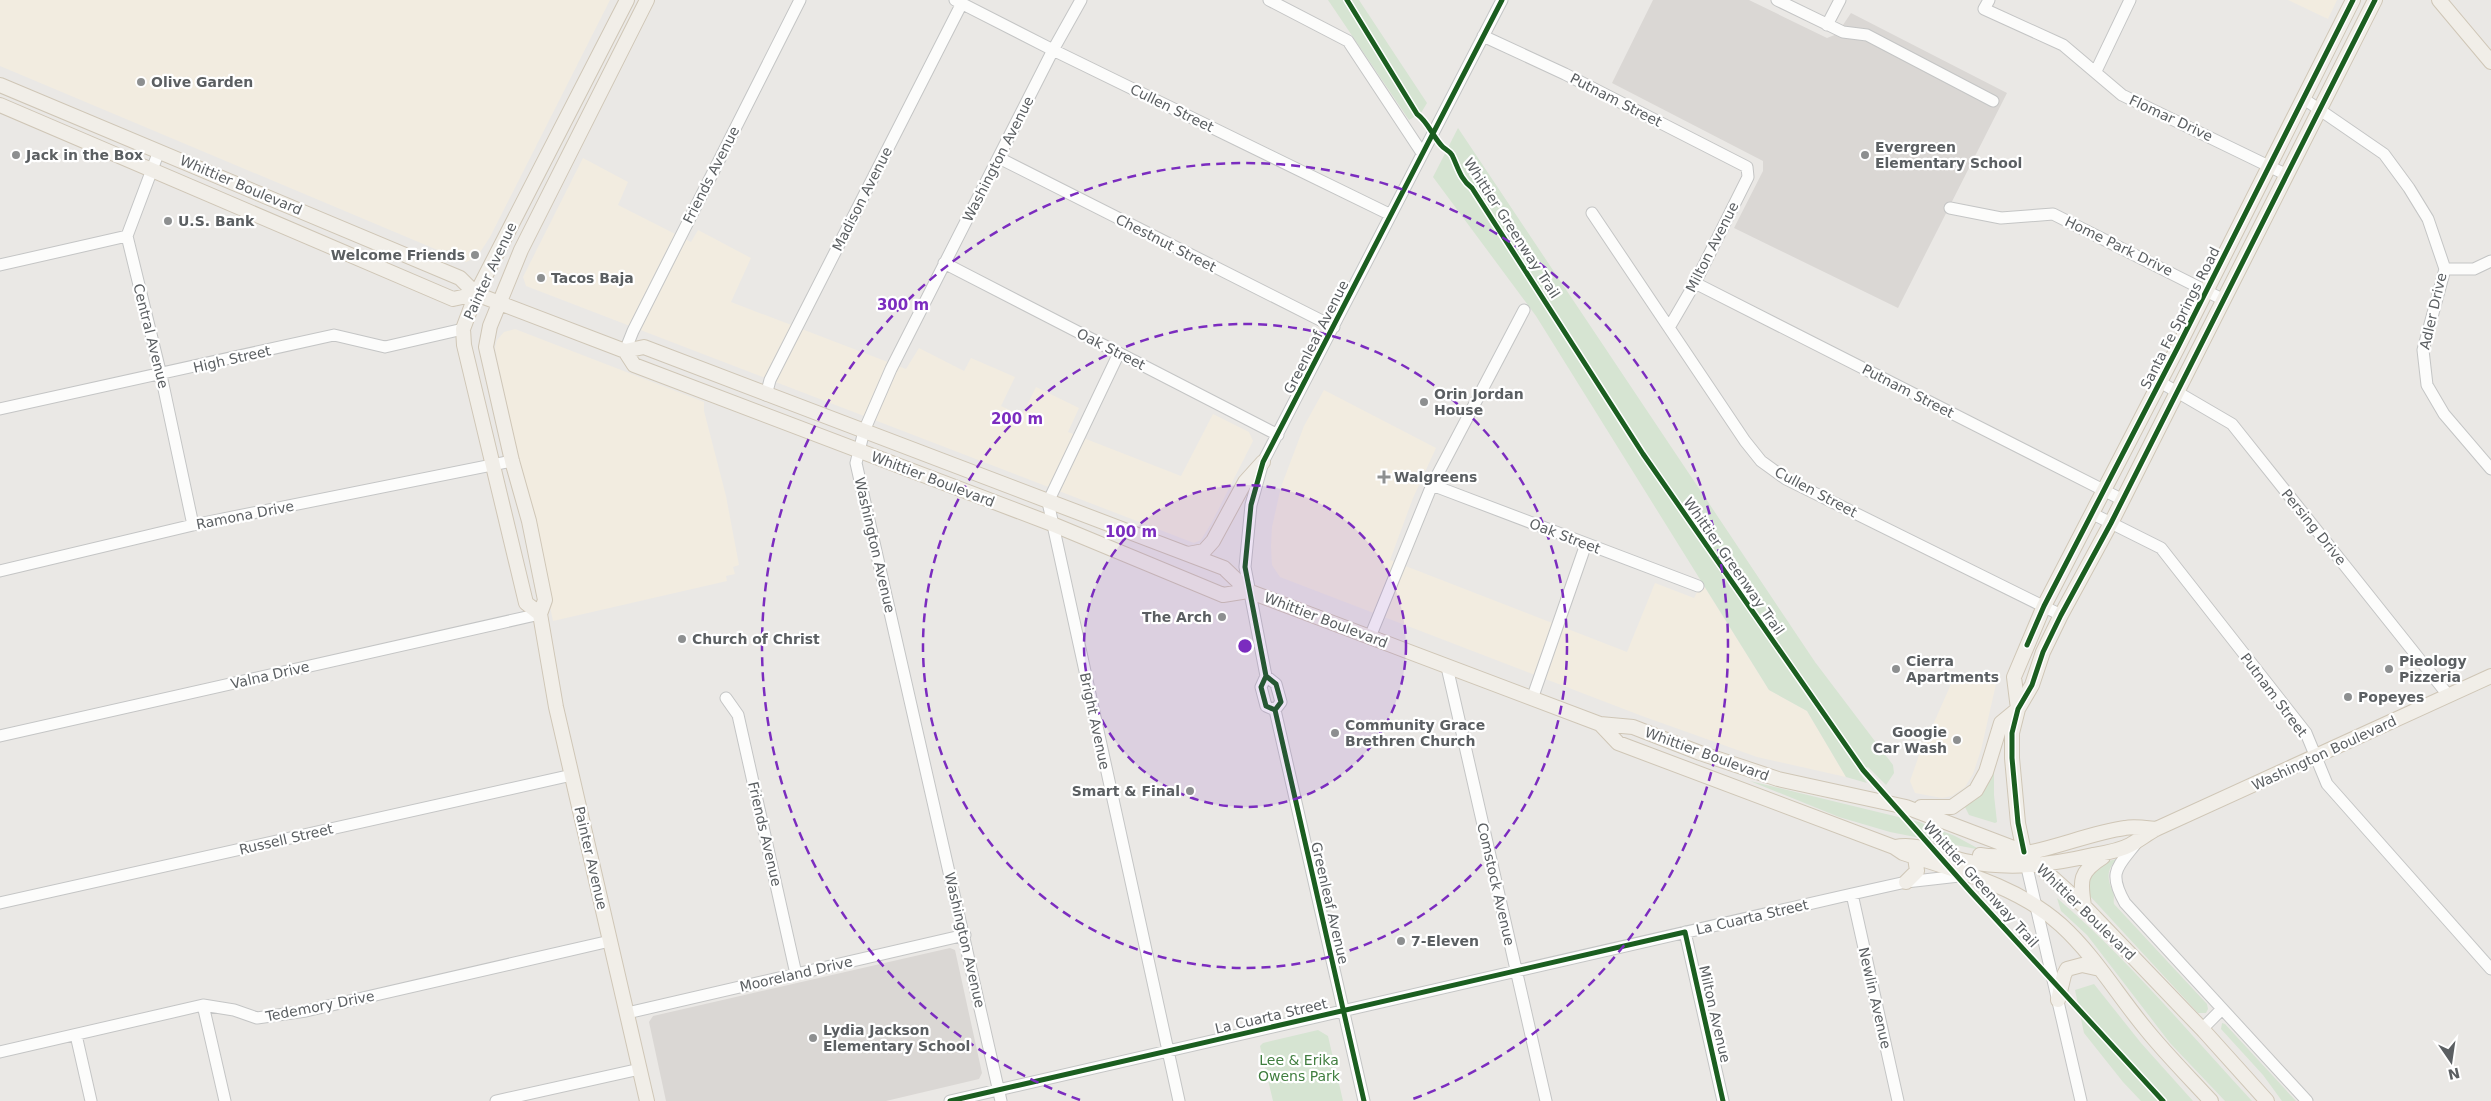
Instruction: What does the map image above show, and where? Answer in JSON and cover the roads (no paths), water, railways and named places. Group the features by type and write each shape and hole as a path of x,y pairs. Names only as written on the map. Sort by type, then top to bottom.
{"main road":[{"name":"Painter Avenue","path":"540,614 526,603 492,467 464,345 463,329 476,294 627,0"},
{"name":"Painter Avenue","path":"647,0 524,243 490,326 486,347 512,462 529,521 545,600 540,614 556,706 648,1101"},
{"name":"Santa Fe Springs Road","path":"2018,709 2014,677 2044,606 2093,514 2353,0"},
{"name":"Santa Fe Springs Road","path":"2024,852 2018,823 2012,758 2012,733 2018,709 2032,685 2043,652 2061,616 2321,111 2375,0"},
{"path":"2348,56 2361,47 2385,0"},
{"path":"2440,0 2491,62"},
{"name":"Whittier Boulevard","path":"0,84 460,278 476,294 499,304 625,351 644,347 1188,554 1224,568 1248,591 1447,667 1600,724 1633,727 1700,753 1778,779 1906,806 2024,852 2033,866 2084,906 2202,1029 2266,1101"},
{"name":"Whittier Boulevard","path":"0,106 453,299 476,294"},
{"name":"Whittier Boulevard","path":"625,351 634,365 1052,524 1223,595 1248,591"},
{"path":"1188,554 1204,551 1213,541 1244,482 1263,462"},
{"name":"Washington Boulevard","path":"1918,852 1982,864 2033,866 2113,851 2129,846 2156,829 2491,676"},
{"path":"1906,806 1952,806 1976,790 1986,772 2001,722 2018,709"},
{"name":"Whittier Boulevard","path":"1600,724 1618,743 1894,847 1903,853 1918,852 2000,888 2038,909 2061,925 2100,969 2145,1028 2211,1101"},
{"name":"Washington Boulevard","path":"1918,852 1935,846 1985,856 2024,852 2125,828 2156,829"},
{"path":"2084,906 2082,876 2089,865 2113,851"},
{"path":"1906,882 1917,871 1918,852"},
{"path":"2058,1000 2064,975 2068,969 2078,964 2100,969"}],"street":[{"name":"Friends Avenue","path":"625,351 637,322 800,0"},
{"name":"Washington Avenue","path":"1000,1095 856,463 864,432 891,369 1053,50 1081,0"},
{"path":"1269,0 1348,41 1422,153"},
{"name":"Greenleaf Avenue","path":"1364,1101 1275,710 1280,702 1278,690 1276,684 1266,676 1248,591 1245,567 1246,544 1251,505 1263,462 1334,327 1389,214 1502,0"},
{"path":"1777,0 1843,32 1867,35 1993,101"},
{"path":"1827,25 1840,0"},
{"path":"2096,71 2130,0"},
{"name":"Cullen Street","path":"958,2 1389,214"},
{"name":"Madison Avenue","path":"766,395 770,380 958,2"},
{"name":"Flomar Drive","path":"1986,4 2063,45 2122,94 2287,175"},
{"name":"Putnam Street","path":"1483,36 1565,74 1747,167"},
{"name":"Adler Drive","path":"2304,99 2384,154 2409,188 2428,219 2444,269 2422,350 2427,385 2444,414 2491,469"},
{"path":"0,265 127,236 159,151"},
{"name":"Chestnut Street","path":"999,158 1334,327"},
{"name":"Milton Avenue","path":"1670,326 1695,283 1748,177 1747,167"},
{"name":"Home Park Drive","path":"1950,208 2001,218 2053,214 2224,300"},
{"name":"Cullen Street","path":"1592,213 1670,326 1745,441 1761,461 1786,479 2061,616"},
{"name":"Central Avenue","path":"127,236 162,375 193,525"},
{"path":"2444,269 2474,269 2491,261"},
{"name":"Oak Street","path":"944,263 1278,435"},
{"name":"Putnam Street","path":"1695,283 2121,499"},
{"path":"1370,637 1432,485 1524,310"},
{"name":"High Street","path":"0,409 162,375 334,335 386,347 463,329"},
{"path":"1048,502 1119,353"},
{"name":"Persing Drive","path":"2160,382 2232,424 2448,695"},
{"name":"Ramona Drive","path":"0,571 193,525 512,462"},
{"name":"Oak Street","path":"1432,485 1698,586"},
{"name":"Bright Avenue","path":"1048,502 1179,1101"},
{"name":"Putnam Street","path":"2093,514 2162,548 2306,733 2327,784 2491,970"},
{"path":"1532,699 1586,544"},
{"name":"Valna Drive","path":"0,736 540,614"},
{"name":"Comstock Avenue","path":"1447,667 1546,1101"},
{"name":"Friends Avenue","path":"726,698 738,716 796,974"},
{"name":"Russell Street","path":"0,903 572,775"},
{"path":"2140,838 2115,873 2115,881 2125,903 2307,1101"},
{"path":"2033,866 2038,909 2081,1101"},
{"name":"La Cuarta Street","path":"950,1101 1000,1095 1168,1051 1852,894 1906,882 1970,874"},
{"name":"Newlin Avenue","path":"1852,894 1898,1101"},
{"name":"Milton Avenue","path":"1685,932 1723,1101"},
{"name":"Mooreland Drive","path":"627,1013 965,935"},
{"name":"Tedemory Drive","path":"0,1052 203,1005 234,1010 258,1018 306,1011 610,941"},
{"path":"203,1005 225,1101"},
{"path":"2202,1029 2222,1009"},
{"path":"76,1034 91,1101"},
{"path":"496,1101 640,1069"}],"place":[{"name":"Olive Garden","path":"141,82"},
{"name":"Jack in the Box","path":"16,155"},
{"name":"Evergreen Elementary School","path":"1865,155"},
{"name":"U.S. Bank","path":"168,221"},
{"name":"Welcome Friends","path":"475,255"},
{"name":"Tacos Baja","path":"541,278"},
{"name":"Orin Jordan House","path":"1424,402"},
{"name":"Walgreens","path":"1384,477"},
{"name":"The Arch","path":"1222,617"},
{"name":"Church of Christ","path":"682,639"},
{"name":"Cierra Apartments","path":"1896,669"},
{"name":"Pieology Pizzeria","path":"2389,669"},
{"name":"Popeyes","path":"2348,697"},
{"name":"Community Grace Brethren Church","path":"1335,733"},
{"name":"Googie Car Wash","path":"1957,740"},
{"name":"Smart & Final","path":"1190,791"},
{"name":"7-Eleven","path":"1401,941"},
{"name":"Lydia Jackson Elementary School","path":"813,1038"}],"park label":[{"name":"Lee & Erika Owens Park","path":"1299,1068"}]}
